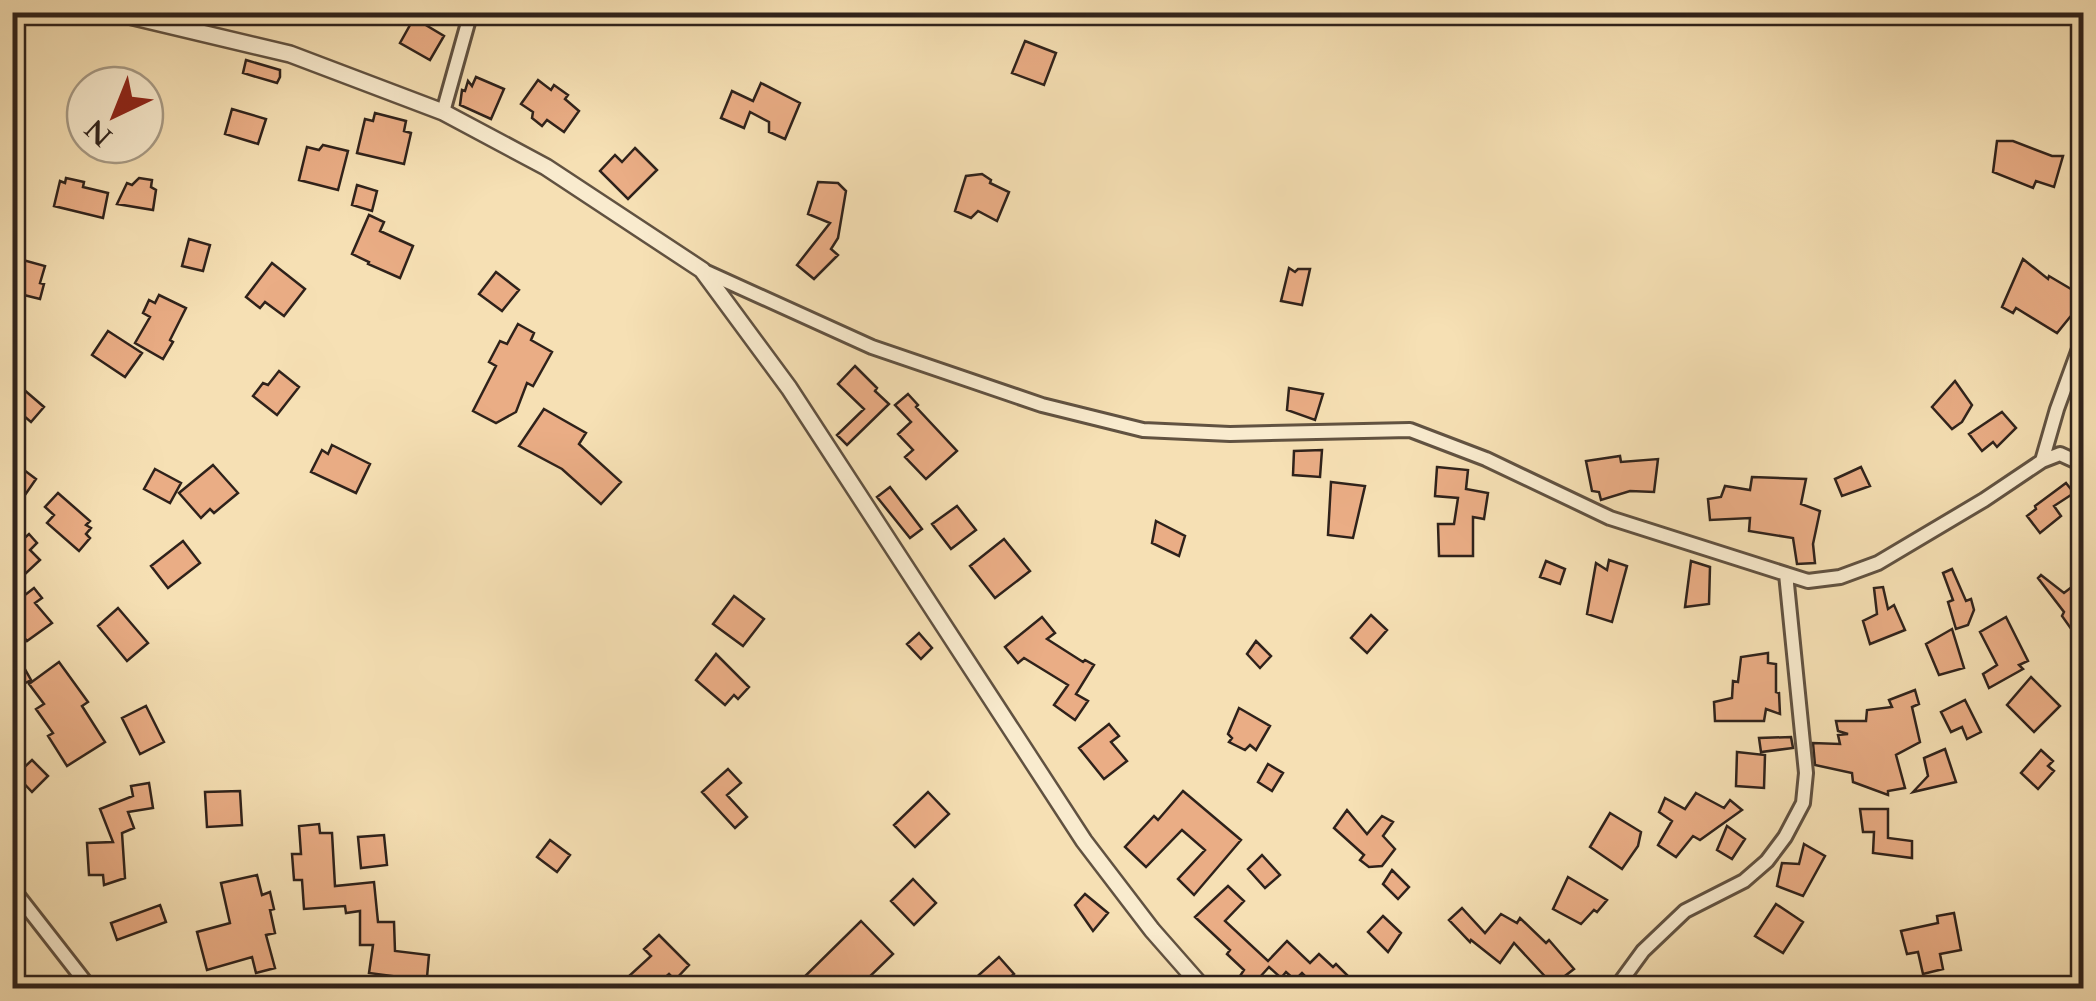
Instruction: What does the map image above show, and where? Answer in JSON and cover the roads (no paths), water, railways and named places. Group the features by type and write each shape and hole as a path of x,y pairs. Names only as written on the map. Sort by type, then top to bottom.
{"street":[{"path":"113,12 290,54 443,112 546,167 702,270 872,347 1042,405 1143,430 1230,434 1410,430 1486,459 1610,518 1808,581 1840,577 1878,564 2042,461 2060,454 2084,465"},
{"path":"443,112 471,12"},
{"path":"702,270 789,388 1084,841 1152,930 1203,988"},
{"path":"2042,461 2084,334"},
{"path":"1616,988 1643,951 1685,912 1744,881 1767,861 1803,803 1806,773 1786,574"},
{"path":"12,888 90,988"}]}
